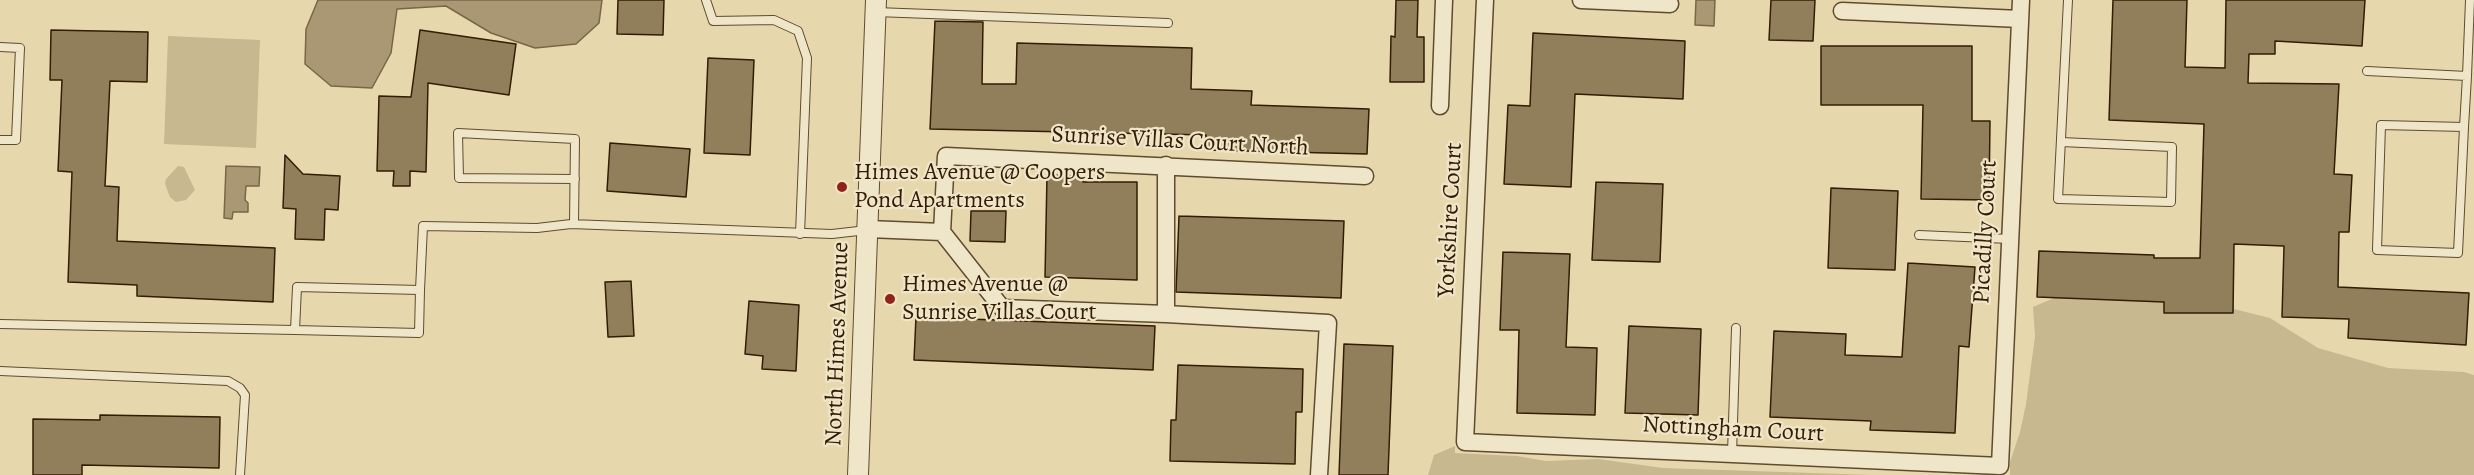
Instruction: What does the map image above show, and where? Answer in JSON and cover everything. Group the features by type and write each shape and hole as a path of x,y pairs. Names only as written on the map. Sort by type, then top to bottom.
{"street":[{"path":"1440,106 1444,0"},
{"name":"Yorkshire Court","path":"1465,442 1485,0"},
{"path":"1581,0 1670,4"},
{"name":"Picadilly Court","path":"2000,466 2021,0"},
{"name":"North Himes Avenue","path":"858,475 875,6"},
{"path":"1842,11 2020,20"},
{"name":"Sunrise Villas Court North","path":"942,232 946,156 1365,176"},
{"path":"1166,165 1166,314"},
{"path":"868,230 942,232 1002,308 1166,314 1328,324 1319,475"},
{"name":"Nottingham Court","path":"1465,442 2000,466"}],"lane":[{"path":"706,0 713,21 774,20 798,31 807,58 800,234"},
{"path":"2061,142 2172,147 2171,202 2058,199 2068,0"},
{"path":"2464,127 2381,125 2377,250 2458,253 2467,76 2470,0"},
{"path":"875,6 1168,23"},
{"path":"0,47 20,48 16,140 0,140"},
{"path":"2367,71 2467,76"},
{"path":"574,224 575,179 575,139 458,133 459,178 575,179"},
{"path":"0,324 419,333 423,226 537,228 574,224 800,234 832,234 868,230"},
{"path":"1919,235 2010,239"},
{"path":"295,330 297,286 420,290"},
{"path":"1732,454 1736,328"},
{"path":"0,371 228,381 240,388 245,395 240,475"}],"shaded area":[{"path":"318,0 602,0 599,23 576,44 535,48 491,33 446,6 397,9 391,53 372,88 331,86 305,64 306,29"},
{"path":"1696,0 1715,0 1714,26 1695,25"},
{"path":"168,36 260,40 256,148 164,144"},
{"path":"178,166 184,167 195,190 186,200 176,202 170,197 165,184 166,179"},
{"path":"226,166 260,167 259,186 246,186 245,200 248,203 248,212 233,212 232,219 224,218"},
{"path":"2054,298 2214,304 2270,318 2318,348 2388,368 2464,372 2474,375 2474,475 2010,475 2010,462 2026,404 2035,336 2033,307"},
{"path":"1455,446 1455,453 1517,456 1546,461 1598,459 1663,468 1872,475 1428,475 1434,455"}],"building":[{"path":"618,0 664,0 663,35 617,34"},
{"path":"1396,0 1418,0 1417,37 1424,37 1424,82 1390,82 1391,36 1395,37"},
{"path":"1771,0 1815,0 1813,41 1769,40"},
{"path":"2113,0 2187,0 2185,67 2225,68 2226,0 2365,0 2362,46 2275,41 2275,54 2249,54 2248,83 2339,84 2334,174 2352,175 2349,232 2339,232 2338,287 2469,293 2466,345 2348,338 2349,319 2282,317 2284,246 2234,244 2233,313 2164,313 2164,302 2037,297 2039,251 2154,255 2154,258 2200,258 2204,124 2109,120"},
{"path":"935,21 983,22 982,84 1016,84 1017,43 1192,48 1191,89 1252,91 1251,105 1369,109 1367,154 1206,150 1206,135 930,129"},
{"path":"51,30 148,32 147,82 110,81 105,186 119,187 117,241 275,248 273,302 137,296 137,285 68,282 72,172 58,171 62,80 50,80"},
{"path":"420,30 516,44 509,95 428,83 426,172 410,171 410,186 393,186 394,171 377,171 379,96 411,97"},
{"path":"1533,33 1685,41 1683,99 1575,94 1571,187 1504,184 1508,105 1530,106"},
{"path":"1821,46 1972,46 1972,121 1990,121 1989,200 1921,199 1923,105 1821,105"},
{"path":"708,58 754,60 750,155 704,153"},
{"path":"610,143 690,149 686,197 607,191"},
{"path":"285,155 303,174 340,176 338,210 325,209 324,240 295,239 296,209 283,208"},
{"path":"1047,175 1083,176 1083,182 1137,182 1137,280 1045,277"},
{"path":"1596,182 1663,184 1660,262 1592,260"},
{"path":"1831,188 1898,191 1895,270 1828,268"},
{"path":"971,211 1006,211 1005,242 970,241"},
{"path":"1179,216 1344,221 1341,298 1176,292"},
{"path":"1503,252 1570,254 1566,347 1597,348 1595,415 1517,413 1519,330 1500,330"},
{"path":"1908,263 1975,267 1969,347 1959,346 1955,433 1870,430 1871,421 1770,417 1774,331 1846,334 1845,355 1902,357"},
{"path":"631,281 634,336 608,337 605,282"},
{"path":"749,301 799,305 796,371 762,369 763,356 745,354"},
{"path":"916,317 1155,326 1153,370 914,360"},
{"path":"1629,326 1701,329 1698,415 1625,413"},
{"path":"1344,344 1393,346 1388,475 1339,475"},
{"path":"1178,365 1303,369 1302,412 1296,412 1295,464 1170,461 1171,420 1176,420"},
{"path":"100,415 220,417 219,468 82,465 82,475 33,475 33,419 100,420"}],"place":[{"name":"Himes Avenue @ Coopers Pond Apartments","path":"842,187"},
{"name":"Himes Avenue @ Sunrise Villas Court","path":"890,299"}]}
